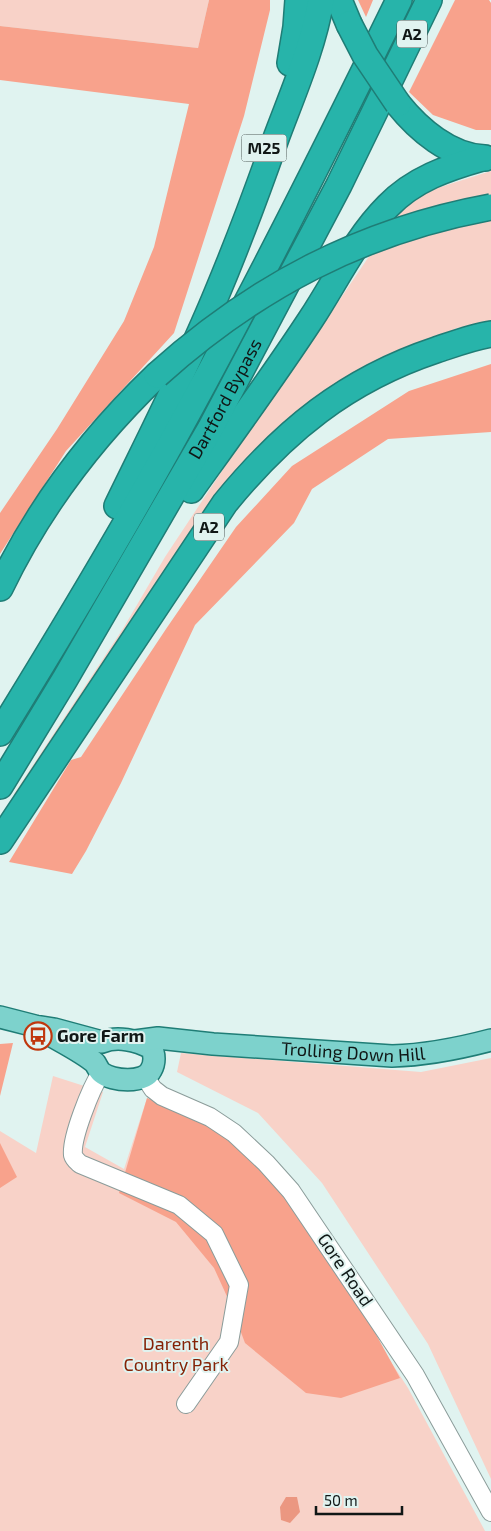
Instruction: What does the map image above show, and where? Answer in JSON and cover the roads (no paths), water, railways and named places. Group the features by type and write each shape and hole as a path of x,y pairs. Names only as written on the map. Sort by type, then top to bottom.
{"highway":[{"name":"M25","path":"217,294 287,77 293,47 298,0"},
{"path":"43,662 183,370 217,294 304,62 319,15 321,0"},
{"path":"339,0 364,55 398,104 415,124 431,137 451,148 486,158"},
{"name":"Dartford Bypass","path":"0,733 192,406 320,162 399,0"},
{"name":"Dartford Bypass","path":"0,786 65,679 210,429 339,185 428,0"},
{"path":"65,679 153,554 188,495 292,347 348,258 376,219 388,206 416,184 444,170 486,158"},
{"path":"0,588 25,540 68,476 106,430 157,375 215,326 262,294 301,272 371,240 411,226 491,207"},
{"name":"A2","path":"0,842 225,503 283,439 317,411 374,375 406,360 446,346 491,334"}],"main road":[{"path":"0,1017 102,1042 107,1040 135,1041 151,1048 154,1056 149,1071 137,1080 128,1079 98,1068 35,1026"},
{"name":"Trolling Down Hill","path":"135,1041 158,1038 213,1044 412,1056 456,1050 491,1040"},
{"path":"98,1068 94,1056 102,1042"},
{"name":"Trolling Down Hill","path":"149,1071 166,1057 213,1044"}],"street":[{"path":"98,1068 82,1114 73,1148 75,1160 80,1164 178,1205 214,1234 239,1285 229,1342 186,1404"},
{"name":"Gore Road","path":"149,1071 153,1089 162,1096 210,1117 234,1133 266,1163 291,1191 415,1375 491,1512"}],"place":[{"name":"Gore Farm","path":"38,1036"}],"park label":[{"name":"Darenth Country Park","path":"176,1354"}]}
